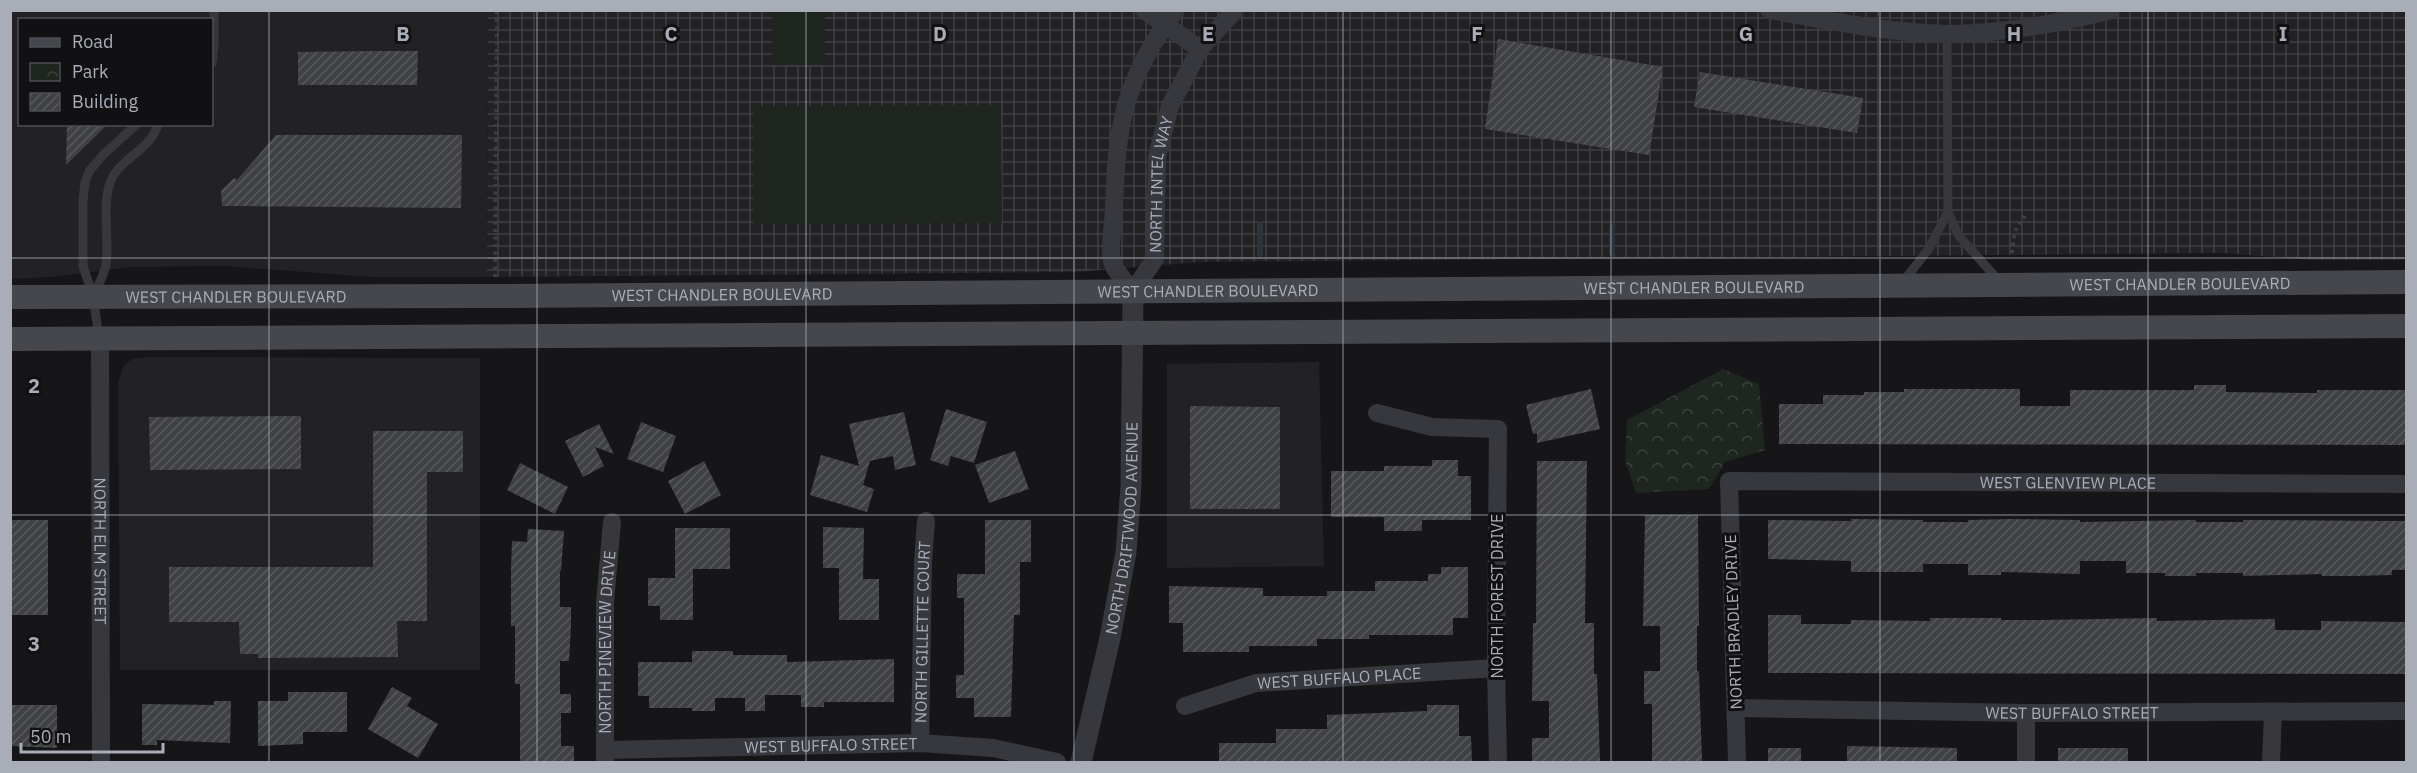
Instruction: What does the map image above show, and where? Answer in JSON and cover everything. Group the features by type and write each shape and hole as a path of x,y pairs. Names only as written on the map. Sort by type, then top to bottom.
{"main road":[{"name":"WEST CHANDLER BOULEVARD","path":"10,297 495,296 2406,282"},
{"path":"10,339 2406,326"}],"street":[{"path":"1144,10 1171,18 1200,50"},
{"name":"NORTH INTEL WAY","path":"1133,291 1155,259 1157,157 1162,129 1174,96 1200,50 1234,10"},
{"path":"1769,10 1881,28 1947,34 2015,30 2073,20 2111,10"},
{"path":"1133,291 1112,262 1118,141 1122,116 1131,86 1171,18"},
{"name":"NORTH DRIFTWOOD AVENUE","path":"1081,762 1110,638 1126,552 1131,486 1133,291"},
{"name":"NORTH ELM STREET","path":"100,339 101,762"},
{"name":"NORTH FOREST DRIVE","path":"1377,413 1432,427 1498,429 1496,668 1498,762"},
{"name":"WEST GLENVIEW PLACE","path":"1729,481 2406,484"},
{"name":"NORTH BRADLEY DRIVE","path":"1729,481 1737,762"},
{"name":"NORTH GILLETTE COURT","path":"920,743 923,562 926,521"},
{"name":"NORTH PINEVIEW DRIVE","path":"605,756 605,602 612,522"},
{"name":"WEST BUFFALO PLACE","path":"1185,706 1256,683 1496,668"},
{"name":"WEST BUFFALO STREET","path":"1736,708 2026,713 2406,711"},
{"path":"2026,713 2026,762"},
{"path":"2271,762 2273,713"},
{"name":"WEST BUFFALO STREET","path":"605,756 920,743 993,748 1057,762"}],"lane":[{"path":"213,54 214,10"},
{"path":"1947,34 1948,212 1959,236 2003,285"},
{"path":"100,339 93,296 83,266 85,182 90,170 103,155 135,126"},
{"path":"93,296 106,266 107,206 113,176 155,136 158,126"},
{"path":"1900,286 1928,249 1948,212"}],"path":[{"path":"495,296 497,10"},
{"path":"2012,253 2015,231 2027,213"}],"shaded area":[{"path":"10,11 488,11 487,277 372,277 223,266 130,267 50,277 11,279"},
{"path":"488,11 2406,11 2406,260 2316,260 2220,253 1200,262 1075,272 487,277"},
{"path":"146,357 480,358 480,670 120,670 118,382 124,365 132,359"},
{"path":"1319,362 1324,566 1167,568 1167,364"}],"green space":[{"path":"772,11 825,11 825,65 772,65"},
{"path":"1001,105 1002,223 753,224 753,106"},
{"path":"1723,369 1759,384 1765,450 1725,462 1709,489 1636,493 1625,460 1627,420"}],"building":[{"path":"1498,39 1663,67 1649,155 1485,129"},
{"path":"418,51 417,85 298,85 298,52"},
{"path":"1700,72 1863,98 1857,133 1694,107"},
{"path":"67,126 106,126 66,165"},
{"path":"276,135 462,135 461,208 222,206 221,191 234,178 237,180"},
{"path":"2194,385 2226,385 2226,392 2317,393 2317,390 2406,390 2406,445 1779,444 1779,404 1823,404 1823,395 1864,395 1864,392 1904,392 1904,389 2020,389 2020,406 2070,406 2070,390 2194,390"},
{"path":"1591,389 1600,429 1537,443 1537,433 1533,434 1526,405"},
{"path":"1190,406 1280,407 1280,509 1190,509"},
{"path":"946,409 987,422 974,463 951,456 948,466 930,460"},
{"path":"904,412 916,465 895,470 893,456 870,461 863,485 874,489 867,512 810,495 821,455 859,466 849,424"},
{"path":"301,416 301,469 150,470 149,417"},
{"path":"641,422 676,436 663,472 627,459"},
{"path":"599,424 614,454 595,447 604,466 583,477 565,441"},
{"path":"373,431 463,431 463,472 427,472 427,621 397,621 398,657 258,658 258,654 240,654 239,622 169,622 169,567 373,567"},
{"path":"1015,451 1029,489 989,503 975,465"},
{"path":"1432,460 1458,460 1458,476 1471,476 1471,520 1422,520 1422,531 1384,531 1384,517 1331,517 1331,471 1384,471 1384,466 1432,466"},
{"path":"704,461 721,495 685,514 668,481"},
{"path":"1537,461 1587,461 1585,623 1594,623 1594,674 1597,674 1600,762 1532,762 1532,738 1549,738 1549,701 1532,701 1533,623 1536,623"},
{"path":"520,463 568,487 555,514 507,490"},
{"path":"1645,515 1698,515 1697,671 1699,671 1702,762 1652,762 1652,704 1644,704 1644,671 1660,671 1660,626 1643,626"},
{"path":"1851,519 1923,520 1923,522 2008,519 2080,520 2080,522 2406,521 2406,570 2392,570 2392,575 2353,576 2322,576 2322,574 2243,576 2243,573 2196,573 2196,576 2165,576 2165,573 2126,573 2126,561 2080,561 2080,574 2001,572 2001,575 1968,575 1968,564 1923,564 1923,572 1851,572 1851,561 1768,559 1768,520 1851,521"},
{"path":"10,520 48,520 48,615 10,615"},
{"path":"985,520 1031,520 1031,562 1020,562 1020,615 1014,615 1011,717 974,717 974,698 956,698 956,675 964,675 964,598 957,598 957,574 985,574"},
{"path":"823,527 864,528 863,579 879,579 879,620 839,620 839,568 823,568"},
{"path":"675,528 730,528 730,569 693,569 693,620 660,620 660,606 648,606 648,578 675,578"},
{"path":"528,529 564,531 560,571 560,607 571,607 571,626 569,661 560,661 560,694 571,694 571,713 561,713 561,746 574,746 574,762 520,762 520,684 515,684 515,626 511,626 511,568 512,541 527,542"},
{"path":"1441,567 1468,567 1468,618 1453,618 1453,635 1369,635 1369,639 1317,639 1317,646 1249,646 1249,652 1183,652 1183,623 1169,623 1169,586 1263,588 1263,596 1327,596 1327,591 1375,591 1375,581 1428,581 1428,574 1441,574"},
{"path":"1768,615 1801,615 1801,624 1851,624 1851,620 1930,621 1930,618 2040,620 2157,618 2157,621 2275,619 2275,630 2321,630 2321,621 2406,622 2406,674 1768,673"},
{"path":"692,651 733,651 733,655 787,655 787,662 894,659 894,702 824,702 824,707 801,707 801,695 765,695 765,711 745,711 745,698 715,698 715,711 692,711 692,708 649,708 649,696 638,696 638,662 692,662"},
{"path":"392,687 412,698 407,706 438,724 418,758 368,729"},
{"path":"288,692 347,692 347,732 303,732 303,744 258,746 258,701 288,701"},
{"path":"214,701 231,701 230,743 157,740 157,745 142,745 142,704 214,705"},
{"path":"10,705 57,705 57,748 10,746"},
{"path":"1427,705 1459,705 1459,736 1471,736 1472,762 1219,762 1219,743 1276,743 1276,729 1327,729 1327,715 1427,711"},
{"path":"1847,746 1957,748 1957,762 1847,762"},
{"path":"1768,748 1801,748 1801,762 1768,762"},
{"path":"2058,748 2128,748 2128,762 2058,762"}],"waterway":[{"path":"1260,224 1260,254"},
{"path":"1612,227 1612,253"}]}
